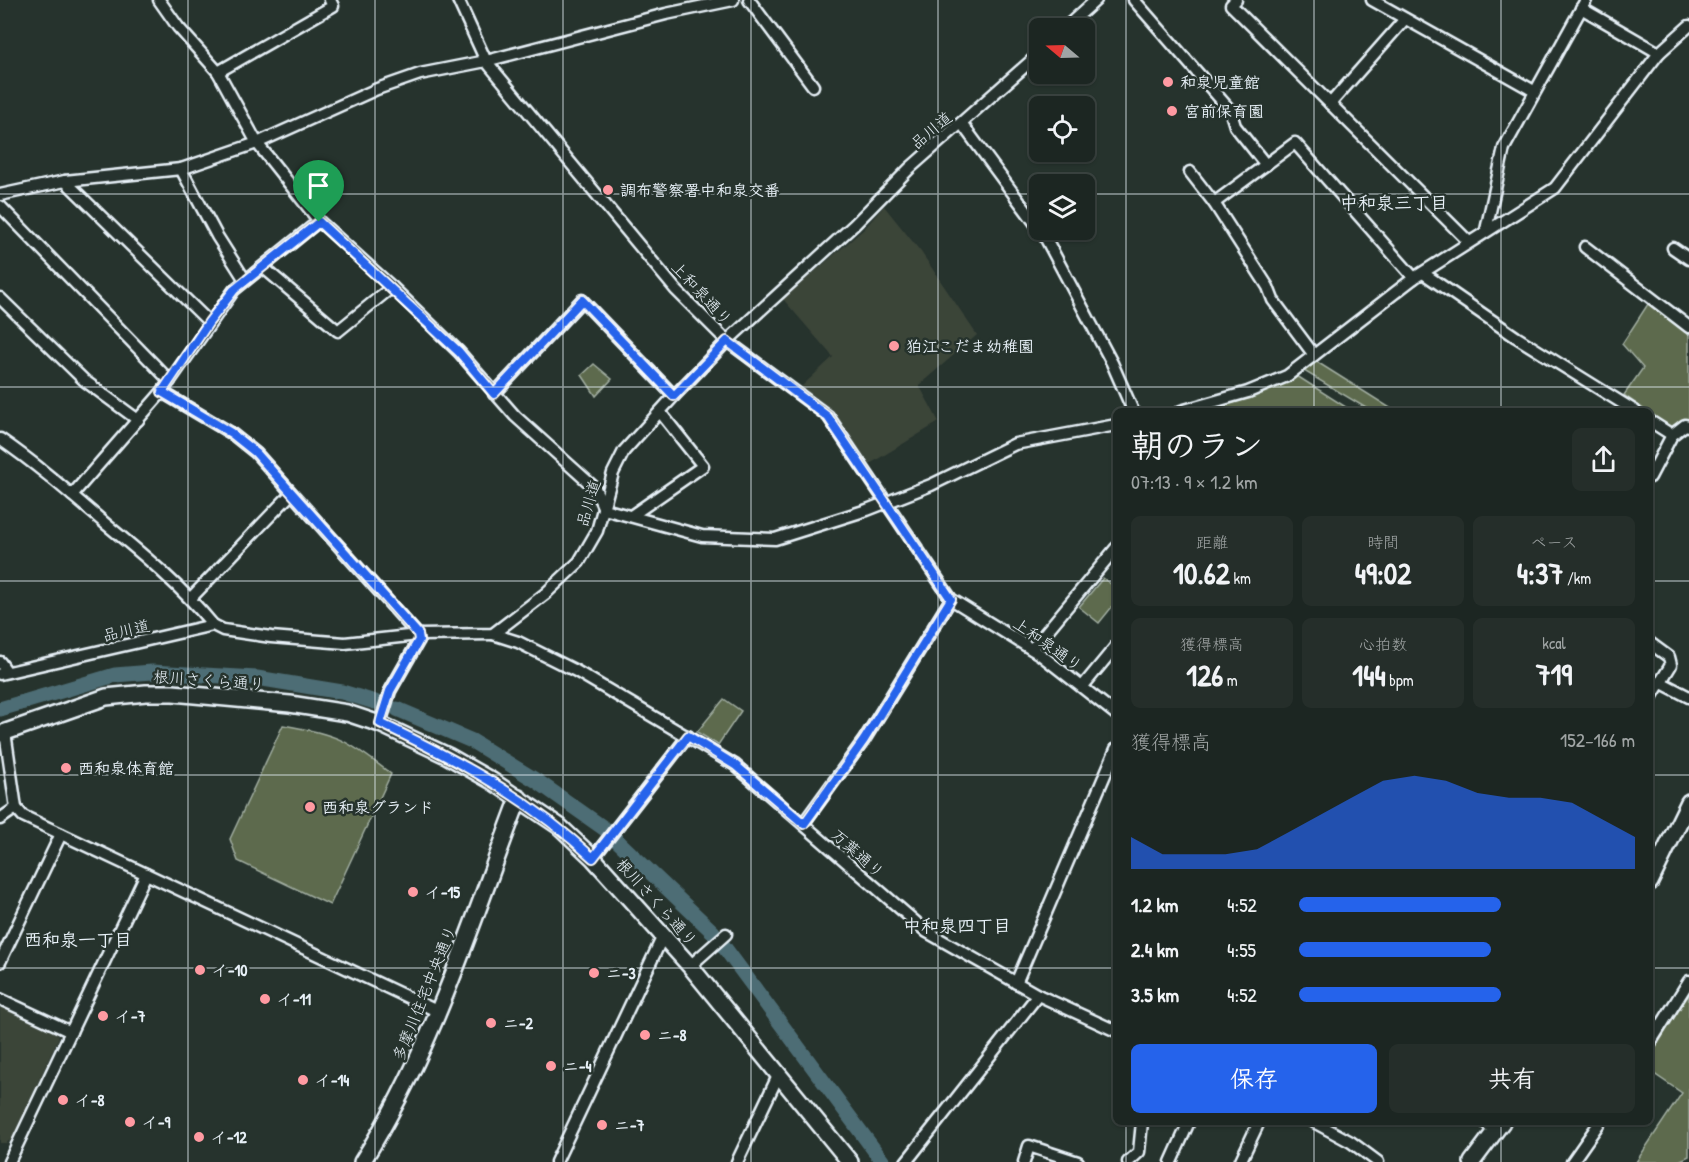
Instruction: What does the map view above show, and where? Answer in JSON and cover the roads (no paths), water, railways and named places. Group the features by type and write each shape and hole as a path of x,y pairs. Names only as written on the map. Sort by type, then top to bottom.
{"street":[{"path":"159,0 178,27 218,72 257,143 319,222 392,287 459,352 494,394 595,488 604,509 702,536 775,539 885,503 931,485 1015,444 1113,426"},
{"path":"218,72 333,6 330,0"},
{"name":"上和泉通り","path":"459,0 486,61 676,290 727,341 828,417 951,599 1032,648 1113,711"},
{"path":"0,195 65,181 181,169 257,143 377,89 420,74 486,61 666,14 733,0"},
{"path":"749,0 813,86"},
{"path":"1076,18 1095,0"},
{"path":"1134,0 1230,110 1235,126 1266,165"},
{"path":"1236,0 1231,5 1469,242"},
{"path":"1372,0 1534,91"},
{"path":"1486,230 1504,148 1583,4 1659,53"},
{"path":"1330,104 1405,20"},
{"path":"1213,407 1287,376 1418,276 1486,230 1555,188 1659,53 1689,26"},
{"name":"品川道","path":"3,673 213,625 223,630 271,637 345,644 418,634 493,634 545,594 579,562 597,531 613,472 624,451 674,396 727,341 854,225 910,168 1029,63"},
{"path":"962,124 1044,235 1112,363 1132,408"},
{"path":"1214,203 1295,142 1418,276 1630,408"},
{"path":"181,169 244,280"},
{"path":"1190,172 1214,203 1268,287 1273,300 1314,355"},
{"path":"65,181 209,322"},
{"path":"0,206 170,381"},
{"path":"72,495 162,392 209,322 244,280 264,268 319,222"},
{"path":"1585,247 1689,327"},
{"path":"1673,248 1689,259"},
{"path":"264,268 338,331 392,287"},
{"path":"0,298 85,381 138,420"},
{"path":"494,394 582,300 674,396"},
{"path":"162,392 231,433 256,453 418,634 419,640 390,691 380,723"},
{"path":"632,516 703,466 660,412"},
{"path":"1653,423 1672,435"},
{"path":"1653,471 1672,435 1685,425 1689,426"},
{"path":"0,438 43,469 191,598 213,625"},
{"path":"191,598 291,494"},
{"path":"1032,648 1113,552"},
{"path":"804,824 864,740 951,599"},
{"name":"万葉通り","path":"493,634 518,642 576,671 735,765 927,932 1038,995 1113,1030"},
{"path":"1653,645 1669,657 1671,665 1653,694"},
{"path":"1083,686 1113,650"},
{"path":"0,662 3,673"},
{"path":"1660,682 1689,698"},
{"name":"根川さくら通り","path":"3,733 86,703 146,693 300,705 347,713 380,723 448,756 519,798 559,826 593,858 690,966 850,1162"},
{"path":"3,733 16,808 23,816 439,1012"},
{"path":"593,858 688,736"},
{"path":"1016,983 1113,756"},
{"name":"多摩川住宅中央通り","path":"362,1162 413,1070 439,1012 519,798"},
{"path":"1653,876 1689,802"},
{"path":"0,819 16,808"},
{"path":"0,962 61,834"},
{"path":"9,1162 146,874"},
{"path":"690,966 726,934"},
{"path":"556,1162 663,936"},
{"path":"1653,1038 1689,981"},
{"path":"906,1162 1038,995"},
{"path":"0,999 71,1032"},
{"path":"737,1162 779,1074"},
{"path":"1128,1162 1139,1152 1142,1125"},
{"path":"1171,1162 1188,1125"},
{"path":"1244,1161 1258,1125"},
{"path":"1320,1125 1351,1142 1378,1162"},
{"path":"1472,1162 1494,1125"},
{"path":"1572,1162 1598,1125"},
{"path":"1024,1162 1029,1146 1078,1162"}],"waterway":[{"path":"0,709 115,675 152,672 257,678 342,692 375,702"},
{"path":"397,709 472,741 537,781 605,829 713,932 883,1162"}],"place":[{"name":"和泉児童館","path":"1168,82"},
{"name":"宮前保育園","path":"1172,111"},
{"name":"調布警察署中和泉交番","path":"608,190"},
{"name":"狛江こだま幼稚園","path":"894,346"},
{"name":"西和泉体育館","path":"66,768"},
{"name":"西和泉グランド","path":"310,807"},
{"name":"イ-15","path":"413,892"},
{"name":"イ-10","path":"200,970"},
{"name":"ニ-3","path":"594,973"},
{"name":"イ-11","path":"265,999"},
{"name":"イ-7","path":"103,1016"},
{"name":"ニ-2","path":"491,1023"},
{"name":"ニ-8","path":"645,1035"},
{"name":"ニ-4","path":"551,1066"},
{"name":"イ-14","path":"303,1080"},
{"name":"イ-8","path":"63,1100"},
{"name":"イ-9","path":"130,1122"},
{"name":"ニ-7","path":"602,1125"},
{"name":"イ-12","path":"199,1137"}],"district":[{"name":"中和泉三丁目","path":"1394,202"},
{"name":"中和泉四丁目","path":"957,925"},
{"name":"西和泉一丁目","path":"78,939"}]}
